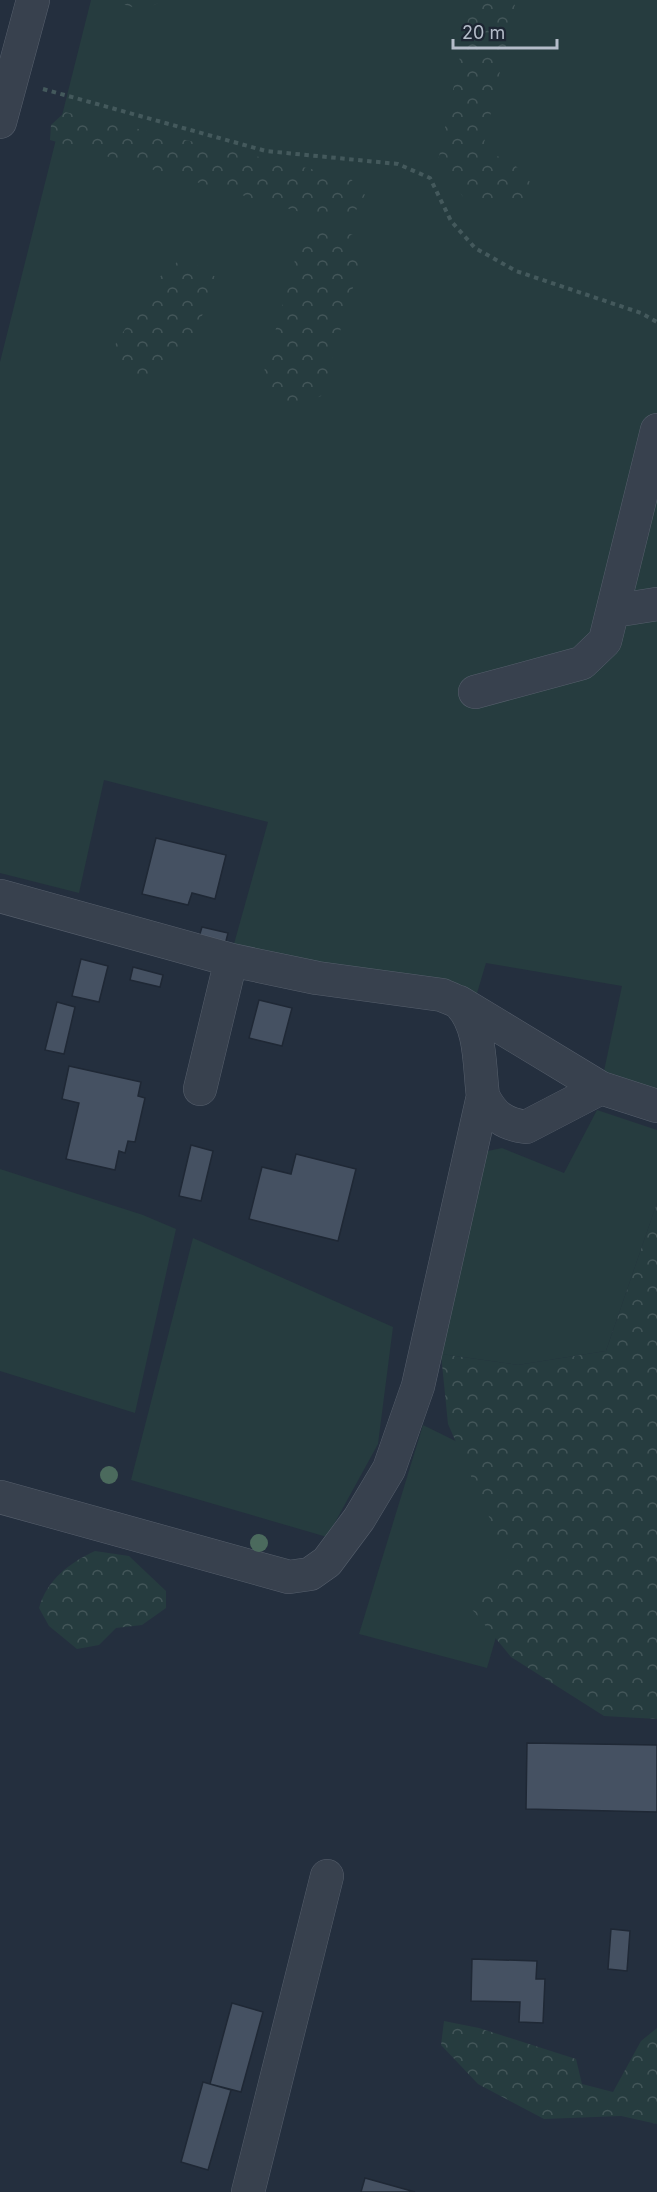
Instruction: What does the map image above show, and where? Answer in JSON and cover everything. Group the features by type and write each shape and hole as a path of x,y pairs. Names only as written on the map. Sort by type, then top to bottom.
{"street":[{"path":"0,122 33,0"},
{"path":"475,692 582,663 605,641 657,430"},
{"path":"613,612 657,604"},
{"path":"0,896 231,960 317,978 442,995 459,1002 601,1088 657,1106"},
{"path":"200,1089 231,960"},
{"path":"0,1497 289,1577 310,1574 327,1563 359,1519 389,1469 418,1386 483,1096 478,1048 469,1018 459,1002"},
{"path":"483,1096 499,1119 526,1127 601,1088"},
{"path":"248,2192 327,1876"}],"path":[{"path":"12,80 266,152 398,164 430,178 452,221 475,248 516,271 642,312 657,322"}],"green space":[{"path":"91,0 657,0 657,1089 604,1071 622,986 486,963 475,1000 232,951 268,822 104,780 79,893 0,873 0,362"},
{"path":"109,0 165,0 142,10"},
{"path":"472,0 516,0 483,148 517,167 536,189 522,207 466,201 438,161"},
{"path":"65,112 350,178 365,195 355,212 300,212 50,140 51,125"},
{"path":"323,225 353,235 361,260 321,396 292,408 271,401 262,379 300,242"},
{"path":"183,257 217,278 194,336 153,375 121,374 113,348 156,280"},
{"path":"597,1110 657,1130 657,1203 606,1351 518,1365 441,1354 483,1152 502,1148 564,1173"},
{"path":"0,1169 143,1215 176,1229 135,1413 0,1371"},
{"path":"657,1203 657,1719 604,1716 511,1657 466,1602 497,1589 509,1562 448,1424 441,1354 518,1365 606,1351"},
{"path":"193,1238 393,1327 378,1444 327,1537 131,1480"},
{"path":"423,1425 541,1483 487,1668 359,1634"},
{"path":"95,1551 129,1556 166,1591 166,1608 142,1625 116,1628 99,1645 77,1649 49,1626 39,1608 53,1581 76,1561"},
{"path":"444,2021 479,2028 576,2059 582,2084 613,2092 641,2041 657,2028 657,2124 621,2116 544,2119 478,2084 441,2045"}],"building":[{"path":"156,838 226,855 215,899 192,893 188,905 142,894"},
{"path":"202,927 228,933 223,953 196,947"},
{"path":"81,959 108,966 99,1002 72,996"},
{"path":"133,967 163,975 160,987 130,980"},
{"path":"259,1000 292,1008 282,1046 249,1038"},
{"path":"57,1002 75,1007 64,1054 45,1050"},
{"path":"69,1066 141,1082 138,1096 145,1098 135,1142 128,1141 125,1153 119,1151 115,1170 66,1159 79,1103 62,1099"},
{"path":"191,1145 213,1151 201,1201 179,1196"},
{"path":"296,1154 356,1169 338,1241 249,1219 262,1167 291,1174"},
{"path":"527,1743 657,1745 657,1812 526,1809"},
{"path":"611,1929 630,1931 627,1971 608,1969"},
{"path":"472,1959 537,1961 536,1979 545,1979 543,2023 519,2022 520,2002 471,2001"},
{"path":"232,2003 263,2012 241,2092 210,2084"},
{"path":"203,2082 231,2090 208,2170 181,2162"},
{"path":"365,2178 415,2192 361,2192"}]}
